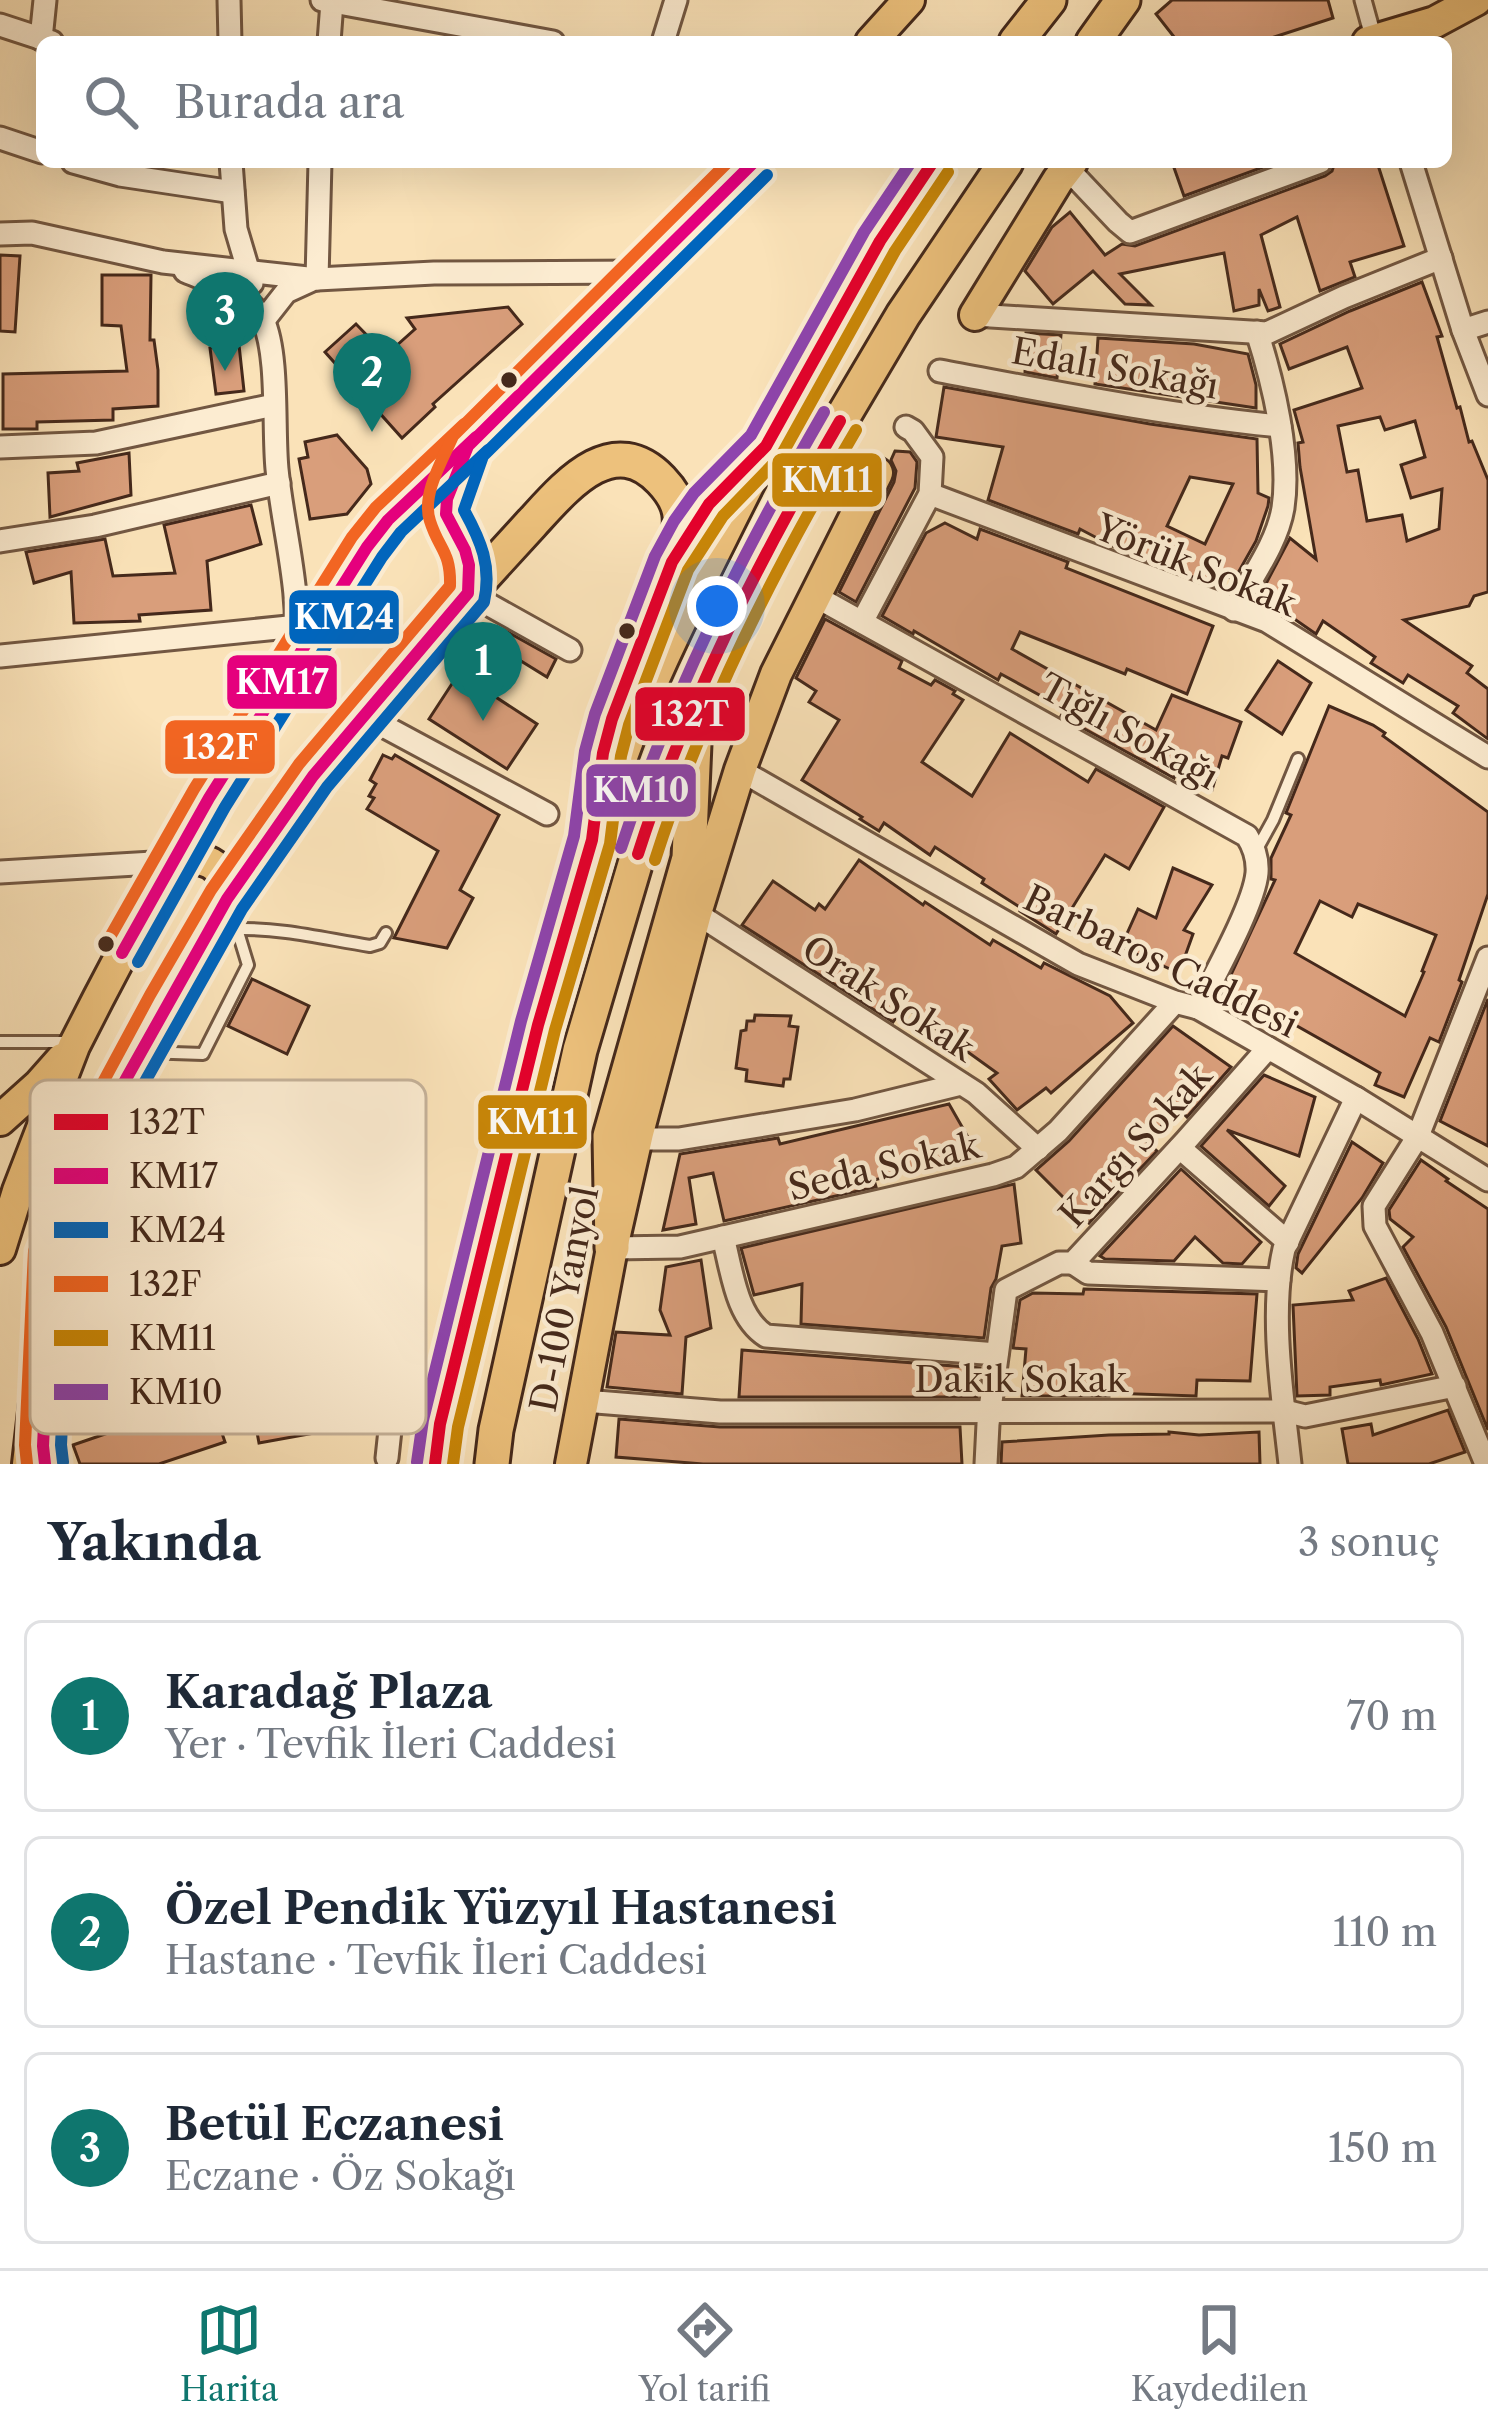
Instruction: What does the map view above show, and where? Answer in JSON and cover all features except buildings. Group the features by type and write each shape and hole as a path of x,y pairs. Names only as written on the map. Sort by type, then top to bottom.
{"highway":[{"path":"1021,36 1049,0"},
{"path":"1097,36 1123,0"},
{"path":"435,1464 440,1424 538,1025 592,840 631,730 766,446 857,282 929,168"},
{"path":"494,1447 580,1050 654,800 697,695 782,518 903,315 1002,168"},
{"path":"672,562 709,504 766,446"},
{"path":"468,593 562,490 576,477 610,461 639,463 677,500 682,527 612,719 592,840"},
{"path":"612,1248 610,1136 689,858 697,695"}],"main road":[{"path":"876,36 909,0"},
{"path":"1391,36 1436,22 1476,0"},
{"path":"1444,36 1488,15"},
{"path":"61,1080 75,1044 170,862 367,547 388,520 748,168"},
{"path":"975,315 971,292 981,270 1038,181 1058,168"},
{"path":"446,514 447,499 468,446"},
{"name":"D-100 Yanyol","path":"571,1464 638,1133 696,913 740,770 776,674 877,473"},
{"path":"125,1080 227,899 313,776 468,593 470,565 446,514 436,504 411,498"},
{"path":"170,862 195,858 208,862 223,873 227,899"},
{"path":"43,1080 75,1044"},
{"path":"0,1120 30,1093"},
{"path":"0,1249 30,1160"},
{"path":"28,1464 31,1434"},
{"path":"44,1434 45,1464"}],"street":[{"path":"45,0 46,36"},
{"path":"229,0 230,36"},
{"path":"665,36 676,0"},
{"path":"1363,0 1371,36"},
{"path":"329,36 327,1 521,36"},
{"path":"0,25 36,37"},
{"path":"0,138 36,150"},
{"path":"95,168 233,192"},
{"path":"231,168 236,229 269,343 279,483 298,626 295,658"},
{"path":"317,279 320,168"},
{"path":"719,196 724,168"},
{"path":"1068,168 1130,232 1305,168"},
{"path":"1413,168 1462,330 1488,395"},
{"path":"4,232 32,233 163,262 317,279 643,272"},
{"path":"975,315 1267,333 1441,258"},
{"path":"163,262 248,302 261,316"},
{"path":"261,316 286,292 317,279"},
{"path":"1462,330 1488,322"},
{"path":"1234,610 1272,541 1283,510 1280,426 1257,332"},
{"name":"Edalı Sokağı","path":"940,371 1280,426"},
{"path":"0,447 96,443 274,405"},
{"path":"862,622 930,494 932,458 906,428"},
{"path":"0,542 94,526 279,483"},
{"name":"Yörük Sokak","path":"930,494 1267,622 1488,757"},
{"path":"468,593 571,650"},
{"name":"Tığlı Sokağı","path":"813,596 1239,830 1255,852"},
{"path":"0,656 298,626"},
{"path":"363,715 547,814"},
{"name":"Barbaros Caddesi","path":"740,770 1078,964 1198,1008 1488,1180"},
{"path":"1198,1008 1256,881 1255,852"},
{"path":"0,872 170,862"},
{"name":"Orak Sokak","path":"696,913 976,1093 1038,1149"},
{"path":"1486,1464 1455,1386 1375,1226 1374,1206 1418,1136 1488,958"},
{"name":"Seda Sokak","path":"612,1248 668,1248 723,1238 1016,1167 1175,1002"},
{"name":"Kargı Sokak","path":"986,1464 1006,1290 1059,1263 1073,1263 1268,1048"},
{"path":"638,1133 679,1139 855,1110 961,1084"},
{"path":"1290,1464 1280,1359 1279,1280 1288,1242 1356,1098"},
{"path":"1180,1148 1288,1242"},
{"path":"723,1238 741,1304 752,1327 766,1336 997,1354"},
{"path":"1073,1263 1088,1273 1279,1280"},
{"name":"Dakik Sokak","path":"584,1401 721,1412 1285,1411 1305,1416 1455,1386"},
{"path":"387,1458 390,1434"}],"lane":[{"path":"1255,852 1298,759"},
{"path":"140,1052 203,1054 248,964 227,899"},
{"path":"237,929 277,930 370,946 380,943 386,933"},
{"path":"0,1042 75,1044"}],"transit line":[{"name":"132F","path":"104,1080 236,854 299,764 450,586 428,500 453,436 722,168"},
{"name":"KM17","path":"125,1080 227,899 313,776 468,593 465,550 446,514 447,499 468,446 748,168"},
{"name":"KM10","path":"426,1408 521,1021 574,836 585,751 655,556 694,493 751,435 864,232 907,168"},
{"name":"132T","path":"435,1464 440,1424 538,1025 592,840 612,719 672,562 709,504 766,446 880,241 929,168"},
{"name":"KM11","path":"453,1464 555,1030 610,844 629,725 688,570 723,516 781,456 895,251 948,172"},
{"name":"KM24","path":"146,1080 242,909 327,787 484,602 483,554 464,510 483,456 767,175"},
{"name":"KM10","path":"621,848 662,735 711,625 824,412"},
{"name":"132T","path":"638,854 679,741 727,632 840,421"},
{"name":"132F","path":"106,944 194,789 352,537 376,507 464,424"},
{"name":"KM11","path":"655,860 696,748 744,639 856,430"},
{"name":"KM17","path":"122,953 209,798 367,547 388,520 476,437"},
{"name":"KM24","path":"138,962 225,807 382,557 401,532 488,450"},
{"name":"132F","path":"27,1464 30,1337"},
{"name":"KM17","path":"44,1434 45,1464"},
{"name":"KM24","path":"62,1434 63,1462"},
{"name":"KM10","path":"417,1462 421,1434"}],"place":[{"name":"Betül Eczanesi","path":"225,371"},
{"name":"Özel Pendik Yüzyıl Hastanesi","path":"372,432"},
{"name":"Karadağ Plaza","path":"483,721"}]}
